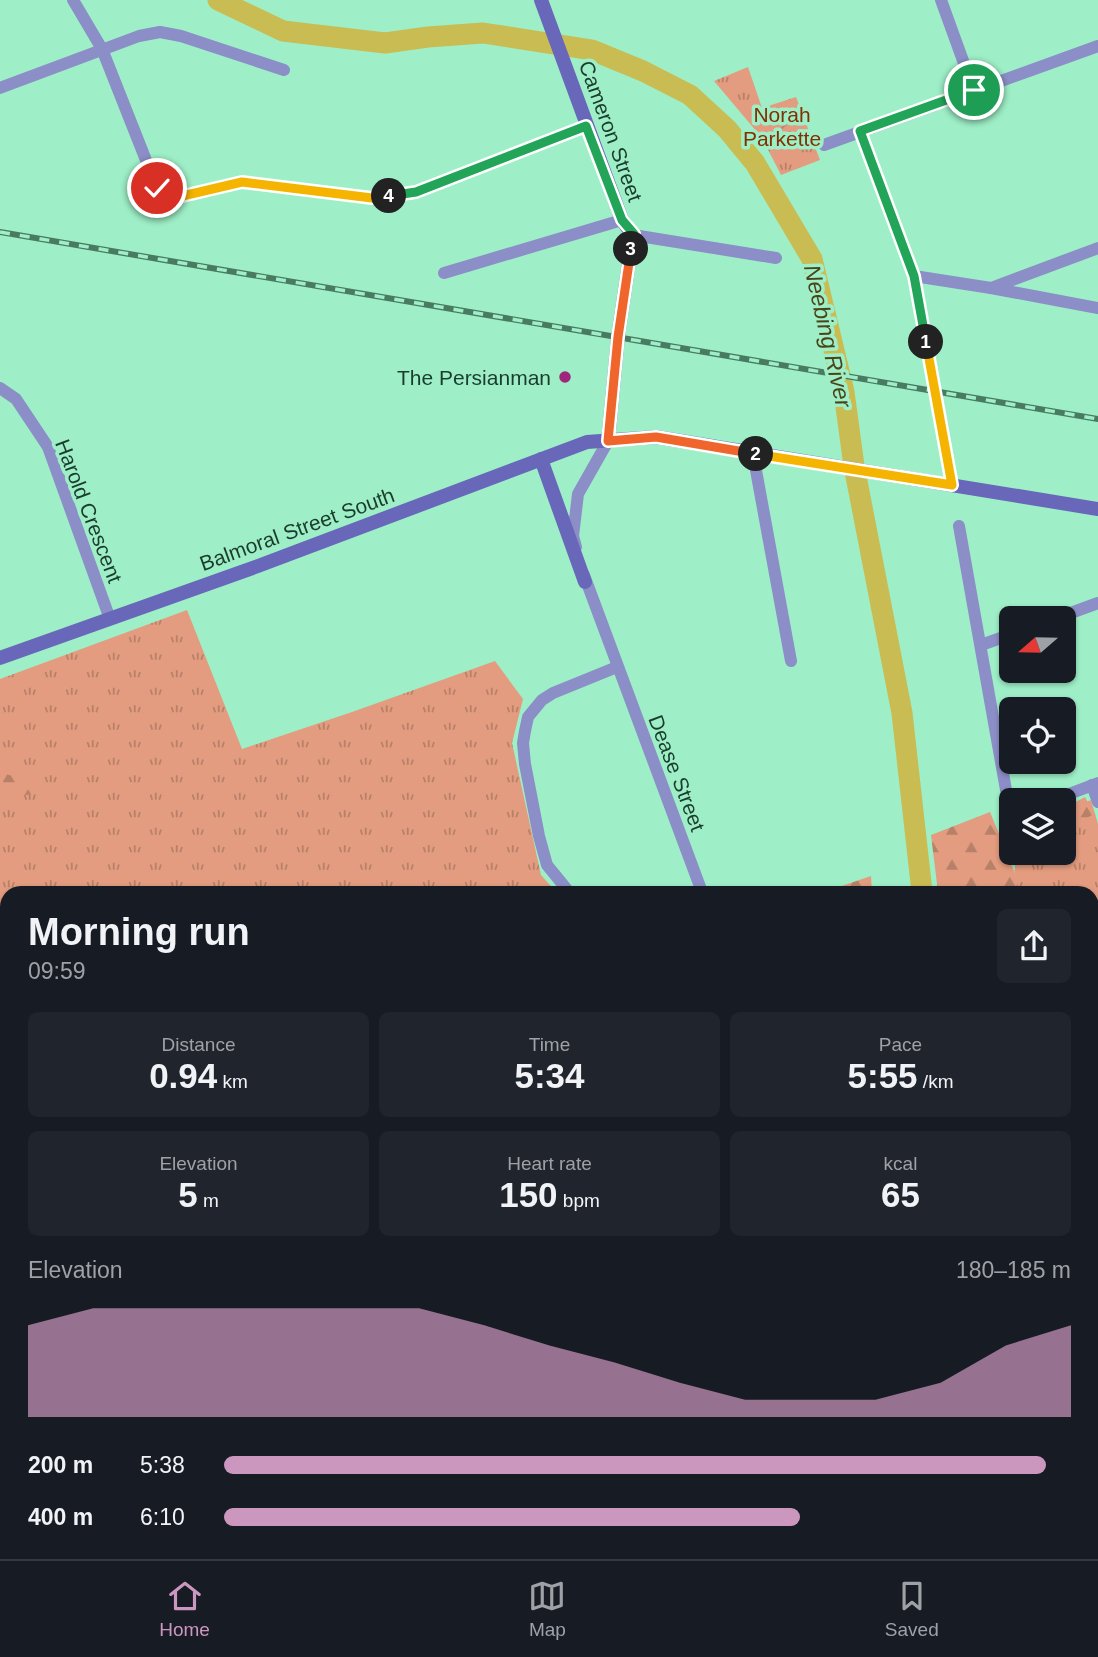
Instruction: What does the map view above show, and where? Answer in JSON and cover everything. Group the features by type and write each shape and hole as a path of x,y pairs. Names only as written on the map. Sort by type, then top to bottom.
{"main road":[{"name":"Cameron Street","path":"541,0 622,220 634,234 618,337 608,441"},
{"name":"Balmoral Street South","path":"0,658 258,566 587,442 656,437 1098,509"},
{"path":"541,460 586,582"}],"street":[{"path":"73,0 102,49 157,188 161,193 174,198 242,182 372,198 416,192 586,126"},
{"path":"942,0 974,90"},
{"path":"0,88 139,36 160,32 181,36 284,70"},
{"path":"824,145 1098,46"},
{"path":"860,131 914,276 952,485"},
{"path":"444,273 622,220"},
{"path":"634,234 776,258"},
{"path":"991,288 1098,248"},
{"path":"914,276 1098,308"},
{"name":"Harold Crescent","path":"0,388 16,399 48,447 110,619"},
{"name":"Dease Street","path":"608,441 578,494 573,536 586,582 700,886"},
{"path":"753,454 791,661"},
{"path":"959,526 1006,788"},
{"path":"1076,611 1098,603"},
{"path":"981,645 999,639"},
{"path":"564,886 547,865 539,836 523,743 528,717 542,700 553,693 617,667"},
{"path":"1076,791 1095,784 1098,802"}],"green space":[{"name":"Norah Parkette","path":"748,67 762,108 796,97 820,160 781,175 762,138 714,81"},
{"path":"789,107 797,129 782,134 774,113"},
{"path":"187,610 242,749 495,661 523,699 512,743 541,875 551,886 0,886 0,679"},
{"path":"0,772 52,789 0,800"},
{"path":"1085,797 1094,814 1076,824 1076,802"},
{"path":"1091,800 1098,824 1098,886 1013,886 1015,865 1076,865 1076,806"},
{"path":"990,812 999,834 999,865 1012,865 1019,883 1016,886 937,886 931,835"},
{"path":"871,876 872,886 842,886"}],"waterway":[{"name":"Neebing River","path":"218,0 283,31 385,43 483,33 592,50 643,71 690,95 727,129 755,163 812,259 844,392 854,466 902,713 921,886"}],"railway":[{"path":"0,232 1098,419"}],"place":[{"name":"The Persianman","path":"565,377"}],"route":[{"path":"157,188 161,193 174,198 242,182 372,198 392,196 416,192 586,126 622,220 634,234 618,337 608,441 656,437 952,485 914,276 860,131 974,90"}]}
